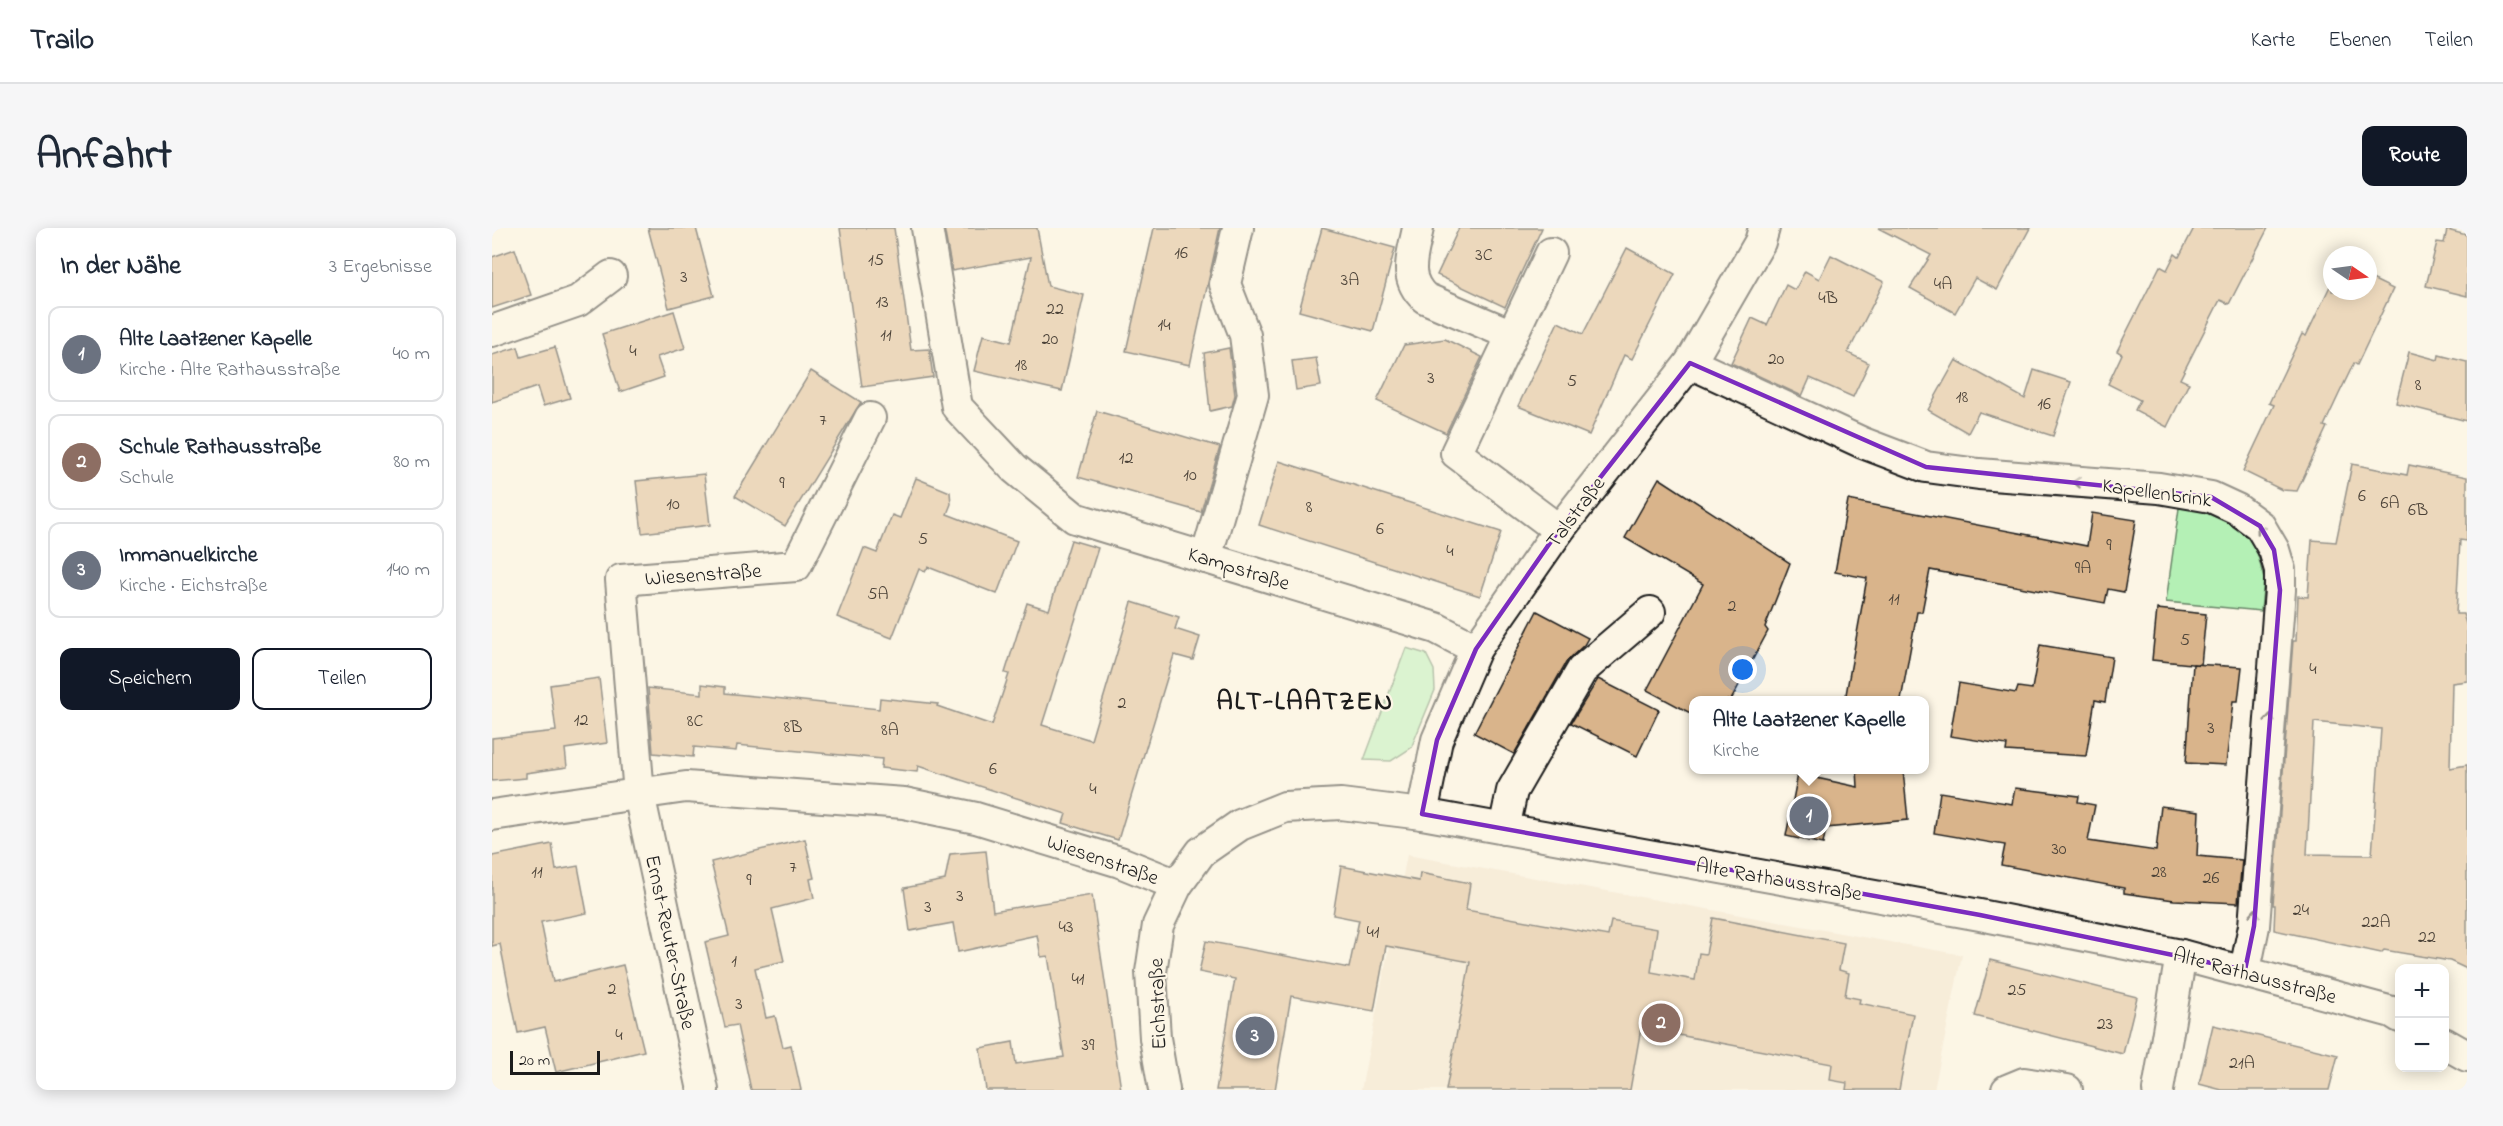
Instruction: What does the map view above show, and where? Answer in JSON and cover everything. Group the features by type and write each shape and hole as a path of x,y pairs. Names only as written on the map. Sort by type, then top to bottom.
{"street":[{"name":"Kampstraße","path":"927,228 957,407 1014,468 1075,518 1436,628 1476,649"},
{"path":"1206,558 1253,394 1245,335 1225,284 1238,228"},
{"path":"1418,228 1410,269 1416,290 1425,298 1512,335"},
{"name":"Talstraße","path":"1422,814 1437,740 1476,649 1559,530 1690,363 1760,242 1764,228"},
{"path":"1551,253 1456,453 1559,530"},
{"path":"492,331 578,301 611,276"},
{"name":"Kapellenbrink","path":"1690,363 1863,443 1926,467 1978,474 2159,488 2211,497 2237,509 2260,526 2274,550 2280,570 2280,590 2254,926 2245,970"},
{"name":"Wiesenstraße","path":"639,794 621,580 796,566 870,418"},
{"path":"1504,829 1512,791 1582,670 1650,612"},
{"name":"Wiesenstraße","path":"492,815 686,787 904,803 976,818 1120,862 1177,885"},
{"name":"Ernst-Reuter-Straße","path":"639,794 703,1090"},
{"name":"Alte Rathausstraße","path":"1177,885 1201,852 1240,825 1285,807 1341,804 1422,814 2181,955 2245,970 2395,1014"},
{"name":"Eichstraße","path":"1164,1090 1155,1038 1151,972 1158,925 1177,885"},
{"path":"2158,1090 2181,955"},
{"path":"2449,1045 2467,1056"},
{"path":"2007,1090 2024,1083 2067,1090"}],"highlighted area":[{"path":"1690,363 1926,467 2211,497 2260,526 2274,550 2280,590 2254,926 2245,970 1980,915 1422,814 1437,740 1476,649 1559,530"}],"shaded area":[{"path":"1407,855 1962,955 1934,1090 1361,1090"}],"green space":[{"path":"2180,501 2237,522 2257,551 2264,579 2261,611 2166,602"},
{"path":"1406,648 1426,654 1434,670 1435,690 1411,748 1391,761 1364,760"}],"building":[{"path":"648,228 696,228 714,296 669,308"},
{"path":"840,228 894,228 911,350 929,349 933,377 862,387"},
{"path":"944,228 1037,228 1048,286 1084,295 1062,391 974,371 983,335 1011,342 1031,257 952,271"},
{"path":"1154,228 1220,228 1190,365 1126,351"},
{"path":"1322,228 1395,248 1373,331 1299,311"},
{"path":"1459,228 1542,228 1505,307 1437,275"},
{"path":"1878,228 2030,228 1997,290 1975,278 1955,313 1910,288 1931,255"},
{"path":"2194,228 2268,228 2229,304 2220,300 2180,379 2189,383 2167,427 2135,410 2140,400 2108,384 2122,354 2117,351 2160,266 2167,270 2175,254 2179,257"},
{"path":"2447,230 2467,235 2467,296 2426,286 2437,242 2444,243"},
{"path":"1627,248 1675,274 1632,359 1624,355 1589,435 1518,406 1558,322 1583,334"},
{"path":"515,249 531,295 492,308 492,257"},
{"path":"1831,255 1884,282 1848,353 1869,363 1853,397 1810,378 1802,396 1731,363 1752,318 1767,325 1786,285 1795,290 1805,271 1819,279"},
{"path":"2377,281 2393,289 2357,365 2354,363 2339,394 2324,426 2327,427 2297,491 2282,490 2243,471 2274,405 2269,403 2302,334 2306,336 2323,300 2377,300"},
{"path":"674,311 685,348 657,357 664,377 620,392 602,334"},
{"path":"1445,339 1482,357 1446,433 1377,401 1404,345"},
{"path":"518,347 521,357 555,347 570,398 543,406 537,387 492,402 492,355"},
{"path":"1229,348 1235,395 1232,406 1210,411 1204,353"},
{"path":"2409,352 2438,360 2439,355 2467,362 2467,421 2396,403"},
{"path":"1316,358 1321,386 1296,390 1292,361"},
{"path":"1956,360 2025,399 2034,370 2071,382 2053,436 1979,412 1968,433 1928,410"},
{"path":"811,371 861,402 785,526 735,496"},
{"path":"1097,411 1220,447 1201,512 1078,477"},
{"path":"1279,461 1501,532 1480,596 1259,525"},
{"path":"2352,464 2407,475 2409,465 2467,477 2467,541 2460,540 2456,614 2463,614 2467,627 2467,681 2452,683 2450,768 2467,765 2467,969 2450,961 2384,950 2381,953 2274,930 2275,905 2273,905 2298,596 2308,597 2312,540 2336,542","holes":["2314,722 2381,729 2372,855 2307,854"]},
{"path":"704,474 710,525 642,533 636,481"},
{"path":"916,478 950,492 951,504 947,514 1017,541 997,594 928,567 925,572 919,569 892,638 837,617 864,548 877,553 892,515 900,518"},
{"path":"1659,478 1790,563 1765,627 1768,631 1733,696 1689,696 1689,712 1647,690 1703,584 1625,538"},
{"path":"1848,500 2087,546 2092,513 2136,520 2124,592 2108,589 2105,603 1930,570 1922,612 1917,612 1902,696 1846,696 1867,578 1835,572"},
{"path":"1071,540 1098,548 1042,725 1091,740 1132,602 1179,617 1175,629 1200,637 1193,660 1174,655 1118,840 1063,823 1066,814 918,766 917,772 881,768 882,759 737,745 736,751 694,747 693,757 653,753 648,688 702,694 702,684 725,687 725,693 879,709 880,698 938,704 937,706 992,725 1009,674 1005,673 1027,603 1049,610"},
{"path":"2157,609 2206,614 2201,665 2152,660"},
{"path":"1537,611 1588,638 1567,661 1514,754 1474,733"},
{"path":"2040,645 2112,657 2105,702 2095,700 2086,756 2006,751 2007,745 1950,736 1959,683 2016,693 2018,687 2032,689"},
{"path":"2193,664 2242,667 2238,701 2233,701 2226,765 2186,763"},
{"path":"599,678 607,743 565,749 567,767 526,773 526,778 492,781 492,738 556,731 550,685"},
{"path":"1598,679 1659,710 1637,756 1571,723"},
{"path":"1798,774 1858,787 1857,774 1903,774 1908,820 1826,828 1823,844 1786,836"},
{"path":"2015,788 2079,796 2078,802 2095,805 2088,841 2156,851 2161,806 2199,811 2197,856 2242,860 2238,903 2174,900 2124,893 2124,888 2001,865 2005,845 1934,833 1940,792 2012,804"},
{"path":"805,839 814,878 810,879 814,898 772,909 784,961 755,968 766,1018 775,1016 783,1047 791,1045 801,1090 751,1090 737,1025 725,1027 705,942 729,936 711,862"},
{"path":"552,844 556,870 578,866 587,913 541,922 553,982 623,965 644,1051 556,1072 545,1027 518,1033 500,944 492,946 492,856"},
{"path":"986,851 993,911 1092,895 1121,1090 986,1090 980,1048 1013,1042 1016,1064 1064,1057 1048,956 1041,957 1037,935 958,952 953,923 910,931 904,888 945,880 950,854"},
{"path":"1341,866 1419,881 1420,873 1470,883 1466,910 1608,936 1611,921 1657,929 1651,972 1695,980 1699,953 1706,954 1713,918 1844,943 1839,970 1849,973 1845,996 1860,999 1859,1003 1913,1014 1899,1090 1846,1090 1847,1083 1830,1080 1832,1064 1641,1028 1630,1090 1446,1090 1470,962 1386,946 1374,1011 1291,996 1275,1090 1216,1090 1235,979 1199,972 1206,941 1349,968 1359,920 1333,915"},
{"path":"1990,960 2137,997 2123,1054 1975,1016"},
{"path":"2213,1025 2338,1055 2329,1090 2222,1090 2199,1084"}],"place":[{"name":"Alte Laatzener Kapelle","path":"1809,816"},
{"name":"Schule Rathausstraße","path":"1661,1023"},
{"name":"Immanuelkirche","path":"1255,1036"}],"district":[{"name":"ALT-LAATZEN","path":"1305,700"}]}
